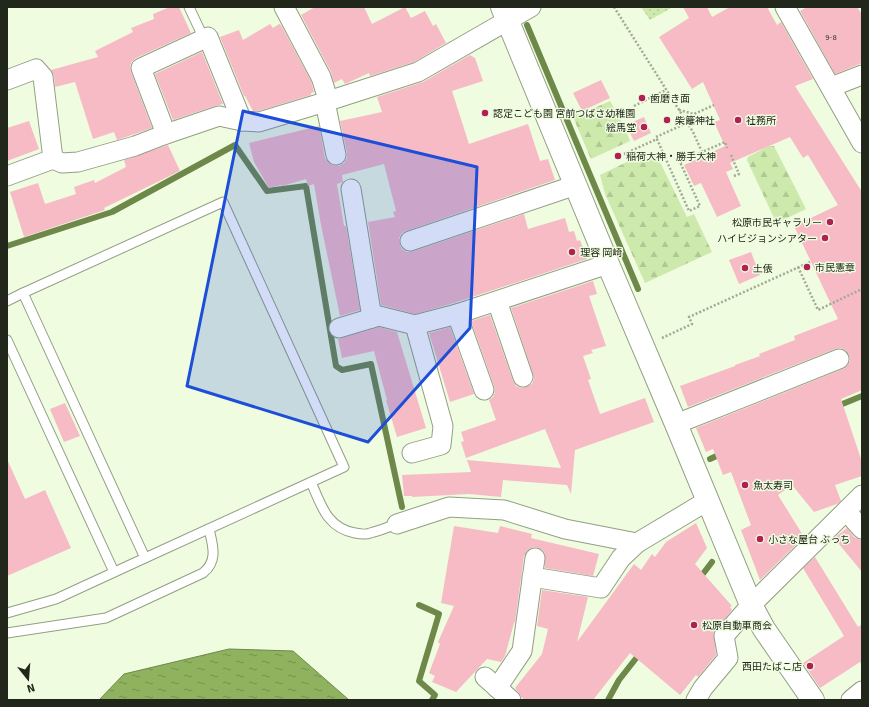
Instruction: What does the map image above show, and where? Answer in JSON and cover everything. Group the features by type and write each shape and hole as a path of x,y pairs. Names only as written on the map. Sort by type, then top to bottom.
{"street":[{"path":"284,7 321,77 327,96 325,102 336,155"},
{"path":"7,176 53,159 62,163 78,162 135,146 219,116 242,121 259,122 325,102 418,72 505,14 531,7"},
{"path":"785,7 862,143"},
{"path":"505,14 751,605 764,629 813,700"},
{"path":"166,134 141,68 208,37 242,121"},
{"path":"7,80 41,63 53,159"},
{"path":"831,87 862,75"},
{"path":"410,242 576,184"},
{"path":"351,189 372,318"},
{"path":"340,328 379,316 415,325 458,314 608,264"},
{"path":"497,301 523,377"},
{"path":"458,314 484,390"},
{"path":"412,453 445,452 443,426 415,325"},
{"path":"676,424 839,358"},
{"path":"696,700 703,688 728,658 724,636 751,605 862,494"},
{"path":"532,577 601,588 621,558 636,543 707,500"},
{"path":"397,524 449,507 504,510 565,529 636,543"},
{"path":"846,511 862,529"},
{"path":"497,688 522,651 535,558"},
{"path":"851,700 862,691"}],"lane":[{"path":"189,7 204,39"},
{"path":"7,301 223,202 344,467 56,599 7,613"},
{"path":"23,293 145,558"},
{"path":"7,340 114,572"},
{"path":"311,482 328,518 342,529 360,534 369,534 397,524"},
{"path":"7,633 106,618 203,573 211,564 214,553 209,529"}],"path":[{"path":"614,7 693,132 704,156"},
{"path":"634,106 666,90"},
{"path":"678,110 694,114 714,105"},
{"path":"624,154 687,123"},
{"path":"657,139 690,211 700,206 680,162 725,142 727,148"},
{"path":"731,155 739,174 734,176"},
{"path":"661,338 692,324 689,317 810,262"},
{"path":"798,268 818,310 862,289"}],"highlighted area":[{"path":"243,111 477,167 470,328 368,442 187,386"}],"green space":[{"path":"641,7 673,7 650,20"},
{"path":"610,101 623,124 630,141 591,159 573,117 576,114 581,114"},
{"path":"769,146 774,146 806,209 779,222 774,218 747,160 748,157"},
{"path":"656,154 687,217 694,214 712,252 645,283 605,194 600,175 631,160 636,162"}],"water":[{"path":"229,649 293,651 349,700 99,700 124,674"}],"building":[{"path":"170,7 179,7 191,33 136,58 132,61 130,66 152,128 117,140 114,132 93,139 75,82 55,87 54,76 51,70 98,57 95,51 133,32 131,28 154,19 153,14"},
{"path":"315,7 364,7 372,24 405,7 411,18 425,11 433,26 436,24 446,43 414,62 370,76 369,73 345,84 342,79 334,83 331,72 301,15"},
{"path":"683,7 707,7 712,17 730,7 767,7 777,25 781,22 813,79 795,86 862,192 862,390 841,399 862,462 862,476 835,485 841,501 837,504 814,512 792,485 778,495 804,537 760,580 741,530 751,525 731,472 723,475 713,449 706,452 696,428 843,369 850,361 849,355 841,348 835,349 688,407 680,386 760,356 759,354 795,340 794,336 838,319 794,226 838,205 808,155 803,158 790,137 730,163 733,169 726,172 741,206 717,217 701,183 694,186 684,165 725,146 714,122 720,120 703,82 692,89 659,37 689,18"},
{"path":"807,7 857,7 862,14 862,63 835,74 800,11"},
{"path":"270,24 273,28 279,24 281,25 311,81 314,92 311,93 311,95 258,111 253,111 244,96 220,37 239,30 243,40"},
{"path":"202,52 223,104 173,120 155,74"},
{"path":"470,55 475,58 483,81 452,91 469,144 528,124 540,161 548,159 555,180 406,231 402,233 399,238 402,249 407,252 414,251 524,214 528,229 565,218 569,232 574,231 577,241 580,240 587,259 454,303 415,314 381,305 368,222 395,217 393,212 396,211 384,164 342,175 343,182 337,184 344,226 346,226 360,310 340,316 314,184 308,186 306,179 269,188 254,162 249,143 319,126 325,158 332,165 339,166 344,163 347,158 340,121 382,112 377,97 423,82"},
{"path":"601,80 610,98 582,111 573,93"},
{"path":"644,117 651,133 634,141 626,125"},
{"path":"29,121 39,149 7,161 7,128"},
{"path":"168,145 180,171 104,208 105,210 24,237 10,192 38,183 45,204 76,194 74,187 94,180 95,183 126,167 124,160"},
{"name":"土俵","path":"751,252 760,275 739,284 729,260"},
{"path":"593,281 597,294 589,296 606,346 591,350 593,353 583,356 591,379 588,380 600,414 645,398 654,422 575,450 571,494 567,485 503,480 501,497 469,494 412,497 404,496 402,475 471,472 467,460 561,468 545,429 466,458 461,442 464,441 461,432 496,420 489,400 493,397 495,392 494,386 471,321 490,315 513,381 516,386 521,388 526,387 532,384 534,379 511,308"},
{"path":"379,327 397,332 426,428 397,437 374,351 342,358 338,339"},
{"path":"450,327 474,394 450,402 429,333"},
{"path":"65,403 80,436 64,442 50,409"},
{"path":"7,459 25,499 45,490 71,548 7,576"},
{"path":"696,523 707,548 695,564 732,606 730,607 732,610 714,633 716,655 698,677 696,675 680,695 630,653 593,700 525,700 521,697 515,688 542,654 548,629 537,626 542,590 588,597 577,642 634,564 641,570 652,554 655,557 666,542"},
{"path":"454,526 498,533 500,526 532,534 531,538 599,554 593,576 545,568 545,554 542,550 536,547 527,551 524,556 515,622 505,656 501,662 487,659 456,692 432,682 435,676 429,673 440,644 438,642 454,606 441,603"},
{"path":"847,528 854,537 862,540 862,572 834,538"},
{"path":"815,557 858,627 862,624 862,665 860,662 820,688 803,663 844,636 803,568"}],"waterway":[{"path":"527,25 638,289"},
{"path":"7,246 112,212 235,145 267,191 306,186 336,366 342,370 371,364 402,507"},
{"path":"835,407 862,396"},
{"path":"710,459 723,453"},
{"path":"699,579 712,562"},
{"path":"419,605 439,614 419,681 435,695 432,700"},
{"path":"608,700 619,680 641,652"}],"place":[{"name":"歯磨き面","path":"642,98"},
{"name":"認定こども園 宮前つばさ幼稚園","path":"485,113"},
{"name":"柴籬神社","path":"667,120"},
{"name":"社務所","path":"738,120"},
{"name":"絵馬堂","path":"644,127"},
{"name":"稲荷大神・勝手大神","path":"618,156"},
{"name":"松原市民ギャラリー","path":"830,222"},
{"name":"ハイビジョンシアター","path":"825,238"},
{"name":"理容 岡崎","path":"572,252"},
{"name":"市民憲章","path":"807,267"},
{"name":"土俵","path":"745,268"},
{"name":"魚太寿司","path":"745,485"},
{"name":"小さな屋台 ぶっち","path":"760,539"},
{"name":"松原自動車商会","path":"694,625"},
{"name":"西田たばこ店","path":"810,666"}]}
